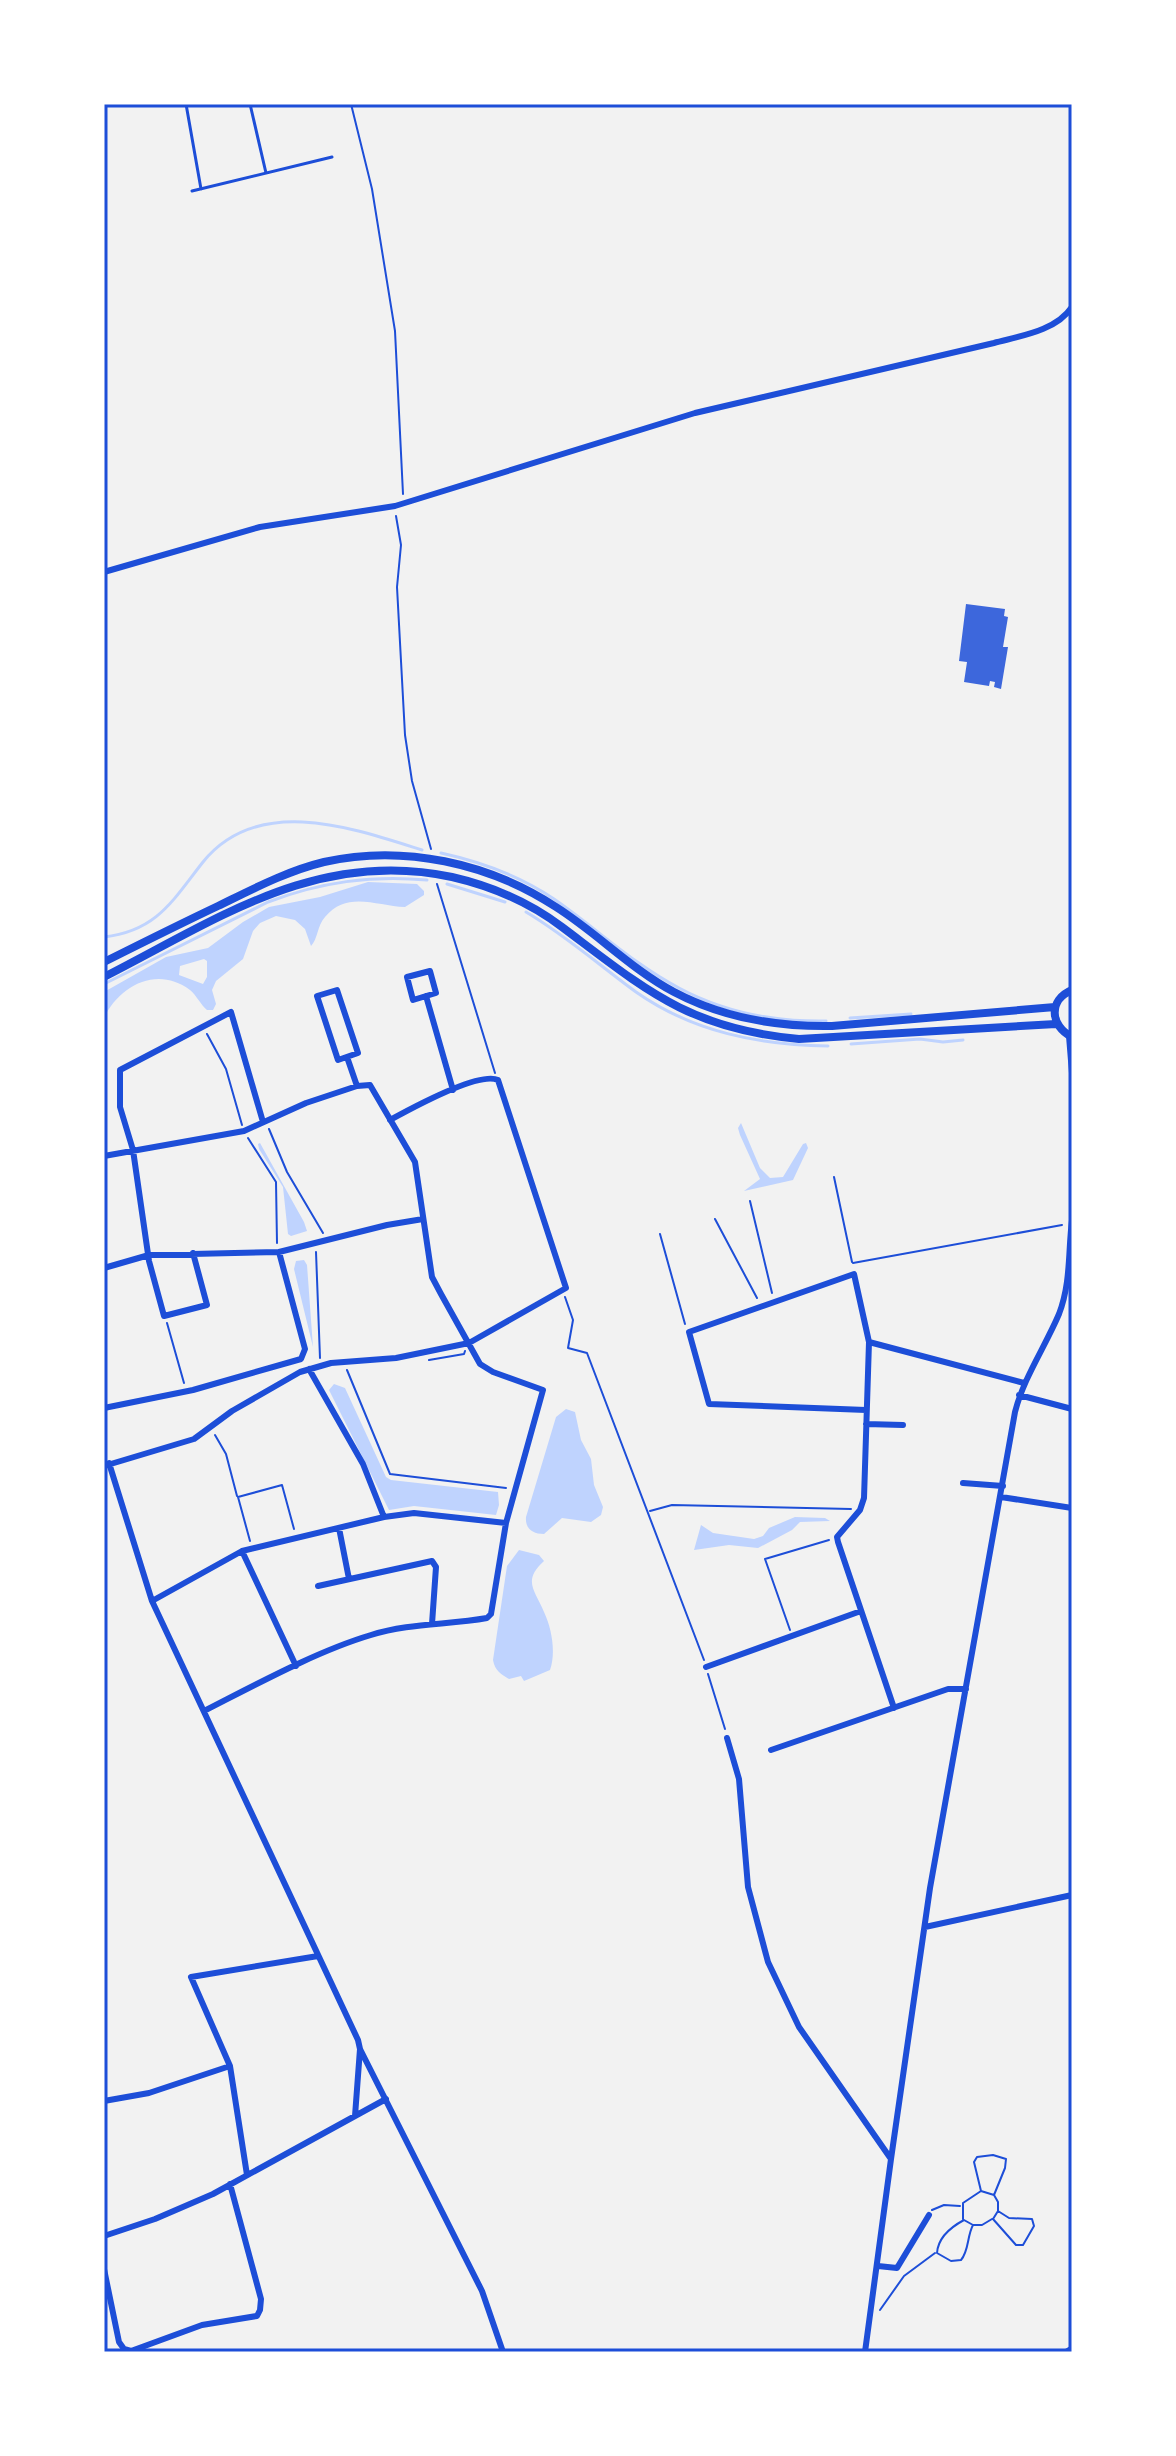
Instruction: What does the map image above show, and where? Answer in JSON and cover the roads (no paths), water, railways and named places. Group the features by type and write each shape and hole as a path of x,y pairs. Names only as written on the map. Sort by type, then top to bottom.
{"main road":[{"path":"104,962 282,875 345,859 412,857 473,867 515,884 557,907 655,981 695,1002 743,1018 798,1027 832,1026 1055,1007"},
{"path":"104,977 268,894 304,881 366,871 433,873 514,897 550,918 646,990 697,1018 723,1027 762,1036 799,1039 1056,1024"},
{"path":"1070,1037 1056,1024 1055,1007 1059,999 1072,990"}],"street":[{"path":"104,572 260,527 395,506 695,413 1009,339 1040,330 1065,317 1072,307"},
{"path":"430,971 436,993 426,996 413,1000 407,977 430,971"},
{"path":"337,990 358,1053 347,1057 338,1060 317,996 337,990"},
{"path":"426,996 453,1090"},
{"path":"193,1253 207,1305 164,1316 149,1261 133,1150 120,1107 120,1070 231,1012 263,1122"},
{"path":"1070,1037 1072,1073"},
{"path":"347,1057 357,1086"},
{"path":"390,1120 427,1099 495,1078 500,1083 564,1290 469,1343 396,1358 345,1361 309,1369 232,1411 194,1439 106,1464 152,1601 360,2049 482,2291 503,2352"},
{"path":"104,1156 233,1134 306,1103 357,1086 370,1085 415,1162 432,1277 480,1364 493,1372 543,1390 506,1523 491,1614 482,1619 371,1635 296,1666 204,1711"},
{"path":"104,1268 149,1255 279,1252 423,1219"},
{"path":"865,2352 925,1927 1019,1395 1064,1297 1069,1276 1072,1222"},
{"path":"104,1408 186,1391 298,1361 303,1357 305,1349 279,1252"},
{"path":"866,1410 709,1404 689,1332 854,1274 869,1342 864,1498 860,1510 837,1537 894,1708"},
{"path":"869,1342 1024,1383"},
{"path":"309,1369 363,1464 384,1517"},
{"path":"1019,1395 1072,1409"},
{"path":"866,1424 903,1425"},
{"path":"963,1483 1003,1486"},
{"path":"1001,1497 1072,1508"},
{"path":"152,1601 242,1551 384,1517 414,1513 506,1523"},
{"path":"339,1528 349,1579"},
{"path":"242,1551 296,1666"},
{"path":"318,1586 432,1561 436,1567 432,1624"},
{"path":"706,1667 861,1611"},
{"path":"771,1750 948,1689 966,1689"},
{"path":"727,1738 739,1779 748,1887 768,1962 799,2027 891,2159"},
{"path":"925,1927 1072,1895"},
{"path":"247,2175 230,2066 191,1977 318,1956"},
{"path":"355,2116 360,2049"},
{"path":"104,2101 149,2093 230,2066"},
{"path":"104,2236 155,2219 230,2184 386,2099"},
{"path":"104,2269 119,2342 124,2349 131,2351 202,2325 257,2316 261,2299 230,2184"},
{"path":"878,2266 897,2268 929,2215"}],"lane":[{"path":"186,104 201,189"},
{"path":"250,104 266,173"},
{"path":"192,191 332,157"}],"water":[{"path":"368,882 417,884 424,891 424,895 405,907 363,902 343,904 325,917 311,946 305,929 295,920 276,916 260,923 253,931 243,959 216,981 212,990 216,1004 213,1010 207,1010 190,990 177,983 152,979 129,988 104,1018 104,992 166,957 208,948 269,907 320,897","holes":["204,959 207,961 207,977 203,984 179,975 180,966"]},
{"path":"741,1123 760,1168 770,1178 783,1177 806,1143 808,1148 793,1180 744,1191 760,1179 740,1135 738,1128"},
{"path":"260,1143 307,1231 291,1236 288,1234 283,1187 259,1149"},
{"path":"304,1260 307,1265 313,1347 294,1269 296,1261"},
{"path":"334,1384 345,1388 386,1477 498,1492 496,1515 414,1506 389,1510 329,1390"},
{"path":"566,1409 575,1412 581,1440 591,1459 594,1485 603,1507 601,1515 591,1522 562,1518 544,1534 536,1533 528,1528 526,1517 556,1417"},
{"path":"795,1517 825,1518 830,1521 800,1522 792,1530 758,1548 729,1545 694,1550 701,1525 713,1533 754,1539 763,1536 769,1528"},
{"path":"519,1550 539,1555 544,1561 533,1574 532,1586 549,1626 553,1649 550,1670 524,1681 521,1676 509,1679 503,1675 493,1660 507,1566"}],"waterway":[{"path":"104,937 122,934 151,921 225,841 251,828 307,822 366,833 422,850"},
{"path":"441,853 528,883 570,910 646,968 696,996 751,1014 788,1020 826,1021"},
{"path":"104,984 268,902 288,895 346,882 427,880"},
{"path":"447,884 505,902"},
{"path":"526,912 636,992 680,1017 752,1039 828,1046"},
{"path":"850,1018 911,1014"},
{"path":"851,1044 920,1039 943,1042 963,1040"}]}
